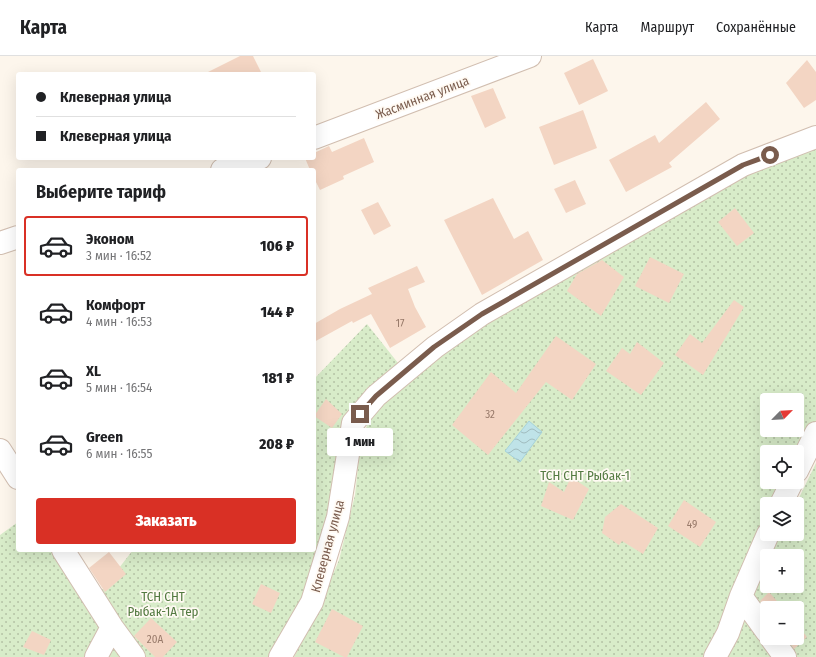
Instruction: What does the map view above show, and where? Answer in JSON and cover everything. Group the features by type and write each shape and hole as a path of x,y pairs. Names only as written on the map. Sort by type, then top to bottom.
{"lane":[{"name":"Жасминная улица","path":"316,137 530,56"},
{"name":"Клеверная улица","path":"280,657 312,602 338,517 353,422 376,396 434,347 482,314 743,165 816,137"},
{"path":"228,168 254,160"},
{"path":"0,244 16,238"},
{"path":"804,457 816,433"},
{"path":"0,450 16,475"},
{"path":"715,657 728,633 741,596 765,541"},
{"path":"64,552 112,627 134,657"},
{"path":"741,596 760,622"},
{"path":"96,657 112,627"},
{"path":"776,645 785,657"}],"green space":[{"name":"ТСН СНТ Рыбак-1","path":"816,135 816,433 804,445 760,445 760,489 788,489 784,497 760,497 760,541 763,541 707,657 294,657 316,615 339,560 355,495 360,448 368,422 388,398 446,348 541,286"},
{"name":"ТСН СНТ Рыбак-1А тер","path":"367,324 402,368 368,411 285,657 0,657 0,535 16,523 16,552 70,552 98,595 131,552 316,552 316,377"},
{"path":"816,463 816,657 719,657 760,575 760,593 804,593 804,549 772,549 776,541 804,541 804,497 799,497"}],"water":[{"path":"529,421 542,432 520,462 505,451"}],"building":[{"path":"240,56 253,56 261,72 208,72"},
{"path":"593,59 608,91 579,105 564,73"},
{"path":"807,60 816,72 816,100 804,108 786,83"},
{"path":"493,88 506,118 485,128 471,96"},
{"path":"706,102 720,119 669,163 672,167 626,192 609,160 655,135 659,143"},
{"path":"583,110 597,148 554,165 539,127"},
{"path":"364,138 374,162 343,176 344,179 320,190 316,182 316,168 309,168 306,160 316,160 316,152 329,146 332,152"},
{"path":"575,180 586,204 566,213 554,189"},
{"path":"493,198 514,239 528,231 543,260 482,295 444,220"},
{"path":"378,202 391,226 374,235 361,210"},
{"path":"735,208 754,233 737,246 718,222"},
{"path":"650,257 684,274 669,303 635,286"},
{"path":"602,260 624,277 601,316 567,291 577,274"},
{"path":"417,266 425,282 408,289 415,307 426,327 390,348 371,314 353,323 352,321 316,341 316,323 340,309 372,294 368,288"},
{"path":"734,300 744,307 703,375 675,355 690,334 702,343"},
{"path":"556,336 596,364 572,400 546,382 488,455 452,425 491,372 516,393"},
{"path":"637,342 664,363 641,395 606,371 622,348 630,354"},
{"path":"326,399 342,414 332,428 316,417 316,413"},
{"path":"571,477 589,489 573,520 541,506 549,482 564,492"},
{"path":"684,500 716,522 700,547 668,526"},
{"path":"621,504 658,528 643,554 622,541 619,545 602,533 605,517"},
{"path":"109,552 126,574 105,592 89,568"},
{"path":"261,584 280,593 271,613 252,604"},
{"path":"770,593 777,601 760,601"},
{"path":"332,609 363,626 347,657 344,657 315,642"},
{"path":"151,618 177,642 163,657 155,657 134,636"},
{"path":"32,631 51,640 44,655 23,647"},
{"path":"804,633 807,637 804,640"},
{"path":"791,645 798,645 794,649"}],"route":[{"path":"360,414 376,396 434,347 482,314 628,229 743,165 770,155"}]}
